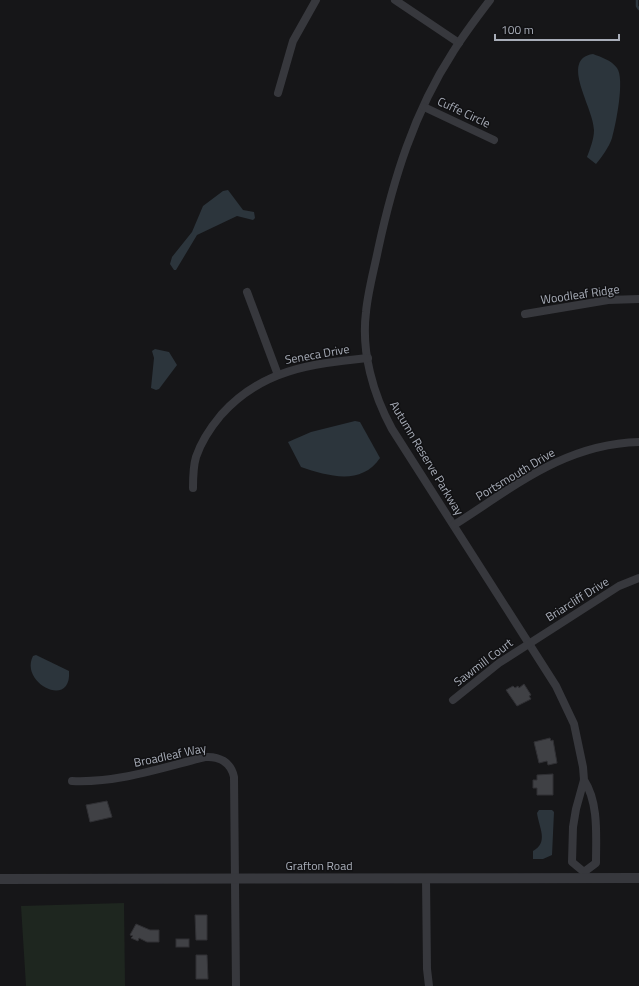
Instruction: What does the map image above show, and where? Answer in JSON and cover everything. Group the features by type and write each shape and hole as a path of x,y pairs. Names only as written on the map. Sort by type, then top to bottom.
{"street":[{"path":"278,93 293,41 316,0"},
{"path":"395,0 459,43"},
{"name":"Autumn Reserve Parkway","path":"490,0 459,43 437,79 411,135 398,171 383,226 366,312 368,358 375,392 387,419 556,686 571,716 580,749 584,780 573,823 572,862 584,875 596,863 596,839 592,801 589,788 584,780"},
{"name":"Cuffe Circle","path":"424,107 494,140"},
{"path":"247,292 278,375"},
{"name":"Woodleaf Ridge","path":"525,314 608,300 639,299"},
{"name":"Seneca Drive","path":"192,488 196,457 204,439 217,419 238,398 260,383 278,375 310,366 368,358"},
{"name":"Portsmouth Drive","path":"454,525 562,458 598,447 639,442"},
{"name":"Briarcliff Drive","path":"529,644 619,586 639,578"},
{"name":"Sawmill Court","path":"453,700 485,673 529,644"},
{"name":"Broadleaf Way","path":"72,780 109,780 205,757 221,759 231,769 234,777 236,986"},
{"name":"Grafton Road","path":"0,879 426,878 584,875 639,878"},
{"path":"426,878 427,969 429,986"}],"shaded area":[{"path":"593,54 606,59 615,65 619,74 620,82 616,123 612,138 605,152 596,164 587,157 593,140 594,130 593,121 578,74 579,65 583,58"},
{"path":"228,190 243,210 254,212 255,218 253,220 237,216 197,235 176,270 174,270 170,264 172,257 192,232 203,206 223,191"},
{"path":"155,349 169,352 177,365 159,389 156,390 151,388 154,358 152,351"},
{"path":"355,421 360,422 380,458 372,467 354,476 344,476 322,473 301,467 288,442 311,432"},
{"path":"36,655 69,671 68,683 63,689 55,691 39,683 33,675 31,666 33,656"},
{"path":"539,810 552,810 554,812 552,855 543,859 533,859 533,851 541,843 542,839 537,813"},
{"path":"124,903 125,986 26,986 21,906"}],"building":[{"path":"524,684 531,695 529,696 531,699 517,706 506,690 513,686 515,688 518,686 519,688"},
{"path":"550,738 551,741 553,740 557,763 548,765 547,761 539,763 534,742"},
{"path":"553,774 553,795 537,795 537,788 533,788 533,780 537,780 537,775"},
{"path":"107,801 112,817 90,822 86,805"},
{"path":"195,915 207,915 207,940 196,940"},
{"path":"136,924 150,930 159,930 159,942 147,942 139,938 138,941 131,938 133,936 130,935"},
{"path":"176,939 189,939 189,947 176,947"},
{"path":"196,955 207,955 208,979 196,979"}],"waterway":[{"path":"637,0 637,6 639,9"}]}
